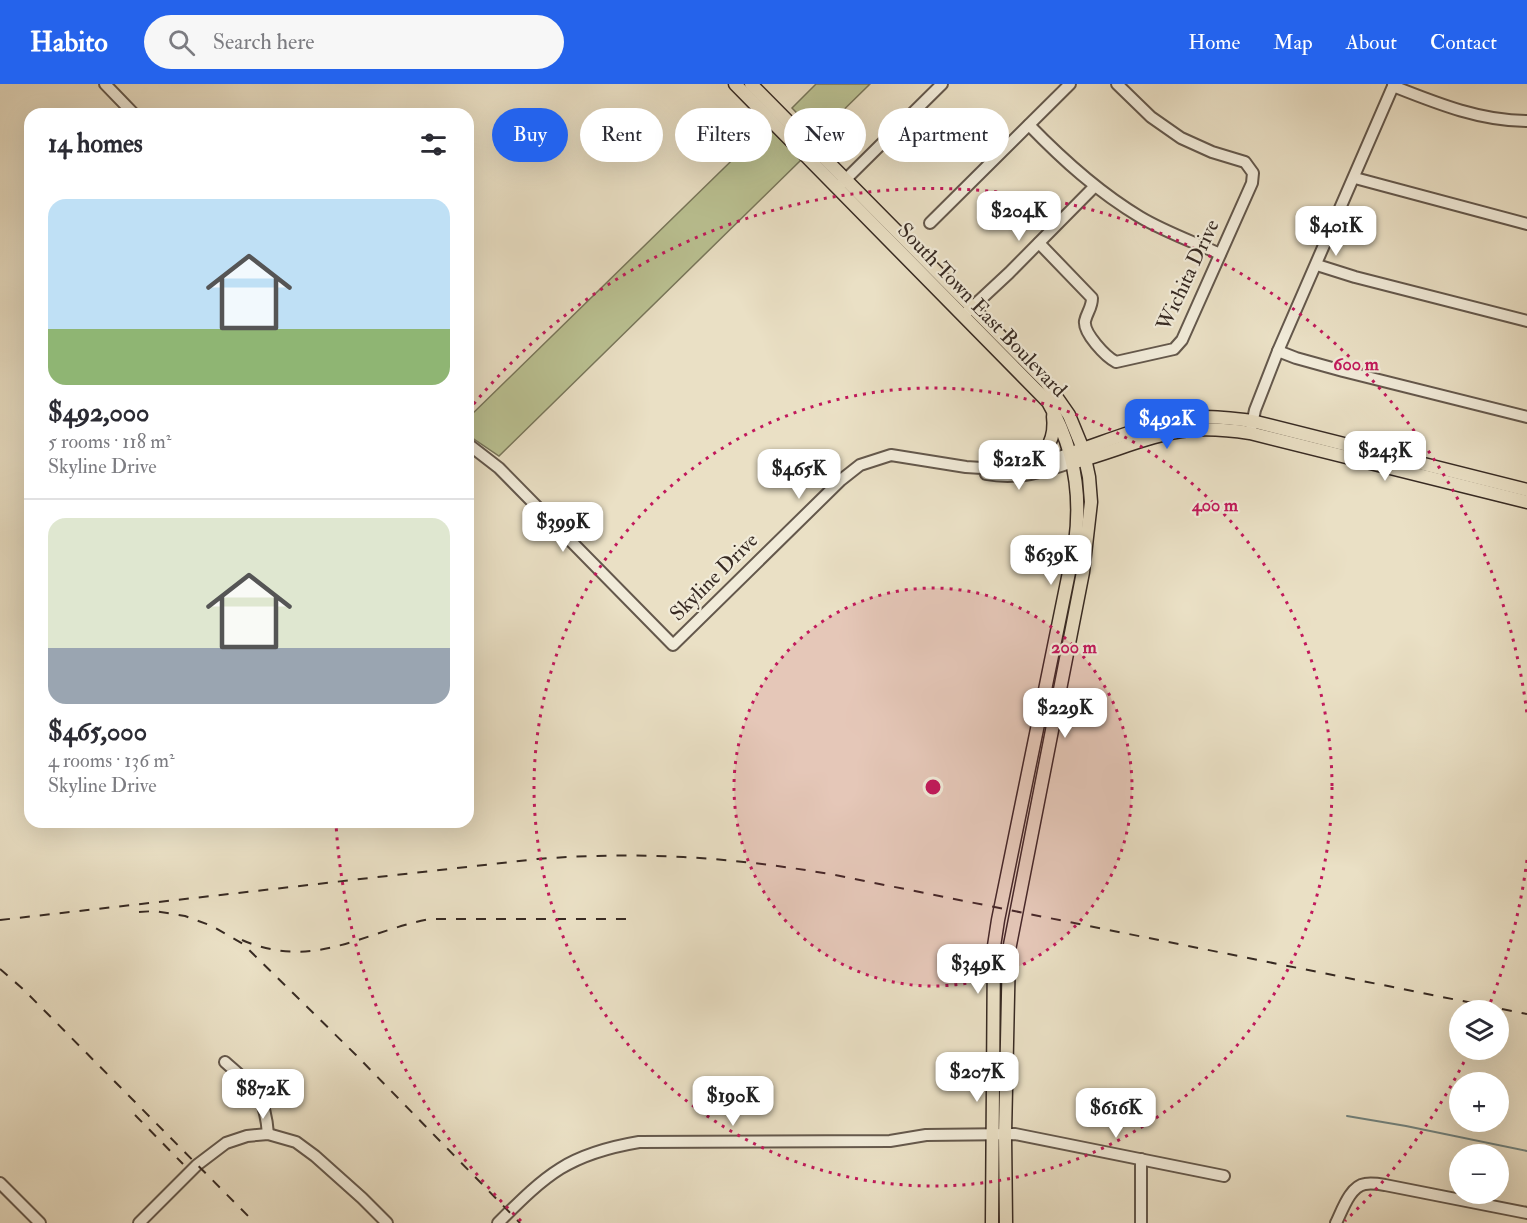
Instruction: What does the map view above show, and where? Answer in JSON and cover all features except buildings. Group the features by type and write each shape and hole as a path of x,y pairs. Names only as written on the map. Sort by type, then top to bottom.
{"main road":[{"name":"South Town East Boulevard","path":"735,84 841,183"},
{"name":"South Town East Boulevard","path":"751,84 841,183 967,312 1028,381 1059,420 1072,458 1078,490 1079,517 994,946 992,1223"},
{"name":"South Town East Boulevard","path":"967,312 1046,382 1069,415 1085,454 1090,502 1083,572 1012,927 1007,981 1006,1223"},
{"path":"1031,467 1041,458 1050,443 1054,426 1052,409"},
{"name":"Skyline Drive","path":"1251,427 1527,502"},
{"name":"Skyline Drive","path":"1072,458 1174,432 1251,427 1527,490"},
{"path":"993,1032 1007,1031"}],"street":[{"path":"105,84 128,108"},
{"path":"841,183 942,84"},
{"path":"930,223 1070,84"},
{"name":"Wichita Drive","path":"1039,243 1092,298 1092,308 1085,322 1087,332 1107,358 1116,362 1174,349 1182,340 1252,183 1253,173 1245,162 1212,152 1181,138 1151,117 1117,84"},
{"path":"1251,427 1255,410 1278,351 1394,85 1444,106 1481,116 1527,120"},
{"path":"1029,125 1063,160 1094,187 1141,218 1220,254"},
{"path":"1355,178 1527,224"},
{"path":"967,312 1094,187"},
{"path":"1317,265 1355,277 1527,321"},
{"path":"1278,351 1305,361 1527,417"},
{"name":"Skyline Drive","path":"474,449 499,468 673,645 841,480 860,465 891,455 966,467 1014,470 1072,458"},
{"name":"Skyline Drive","path":"966,467 979,473 1002,477 1023,476 1072,458"},
{"path":"225,1062 261,1098 266,1112 268,1134"},
{"path":"139,1223 197,1165 226,1143 248,1136 268,1134 296,1142 315,1156 387,1223"},
{"path":"498,1223 543,1179 575,1159 610,1147 648,1142 890,1141 926,1136 1016,1134 1224,1176"},
{"path":"1141,1223 1142,1159"},
{"path":"0,1183 40,1223"},
{"path":"1336,1223 1356,1188 1364,1184 1385,1185 1527,1213"}],"green space":[{"path":"816,84 870,84 846,108 792,108"},
{"path":"772,131 784,143 784,162 799,162 499,456 474,439 474,412 730,162 772,162"}],"waterway":[{"path":"1347,1116 1527,1151"}],"railway":[{"path":"0,920 537,859 613,856 686,857 760,864 835,875 1527,1014"},
{"path":"139,912 155,911 185,916 212,926 243,944 356,1055 520,1223"},
{"path":"242,940 268,949 292,952 338,946 430,919 626,919"},
{"path":"0,969 23,989 255,1223"},
{"path":"135,1115 183,1164"}]}
